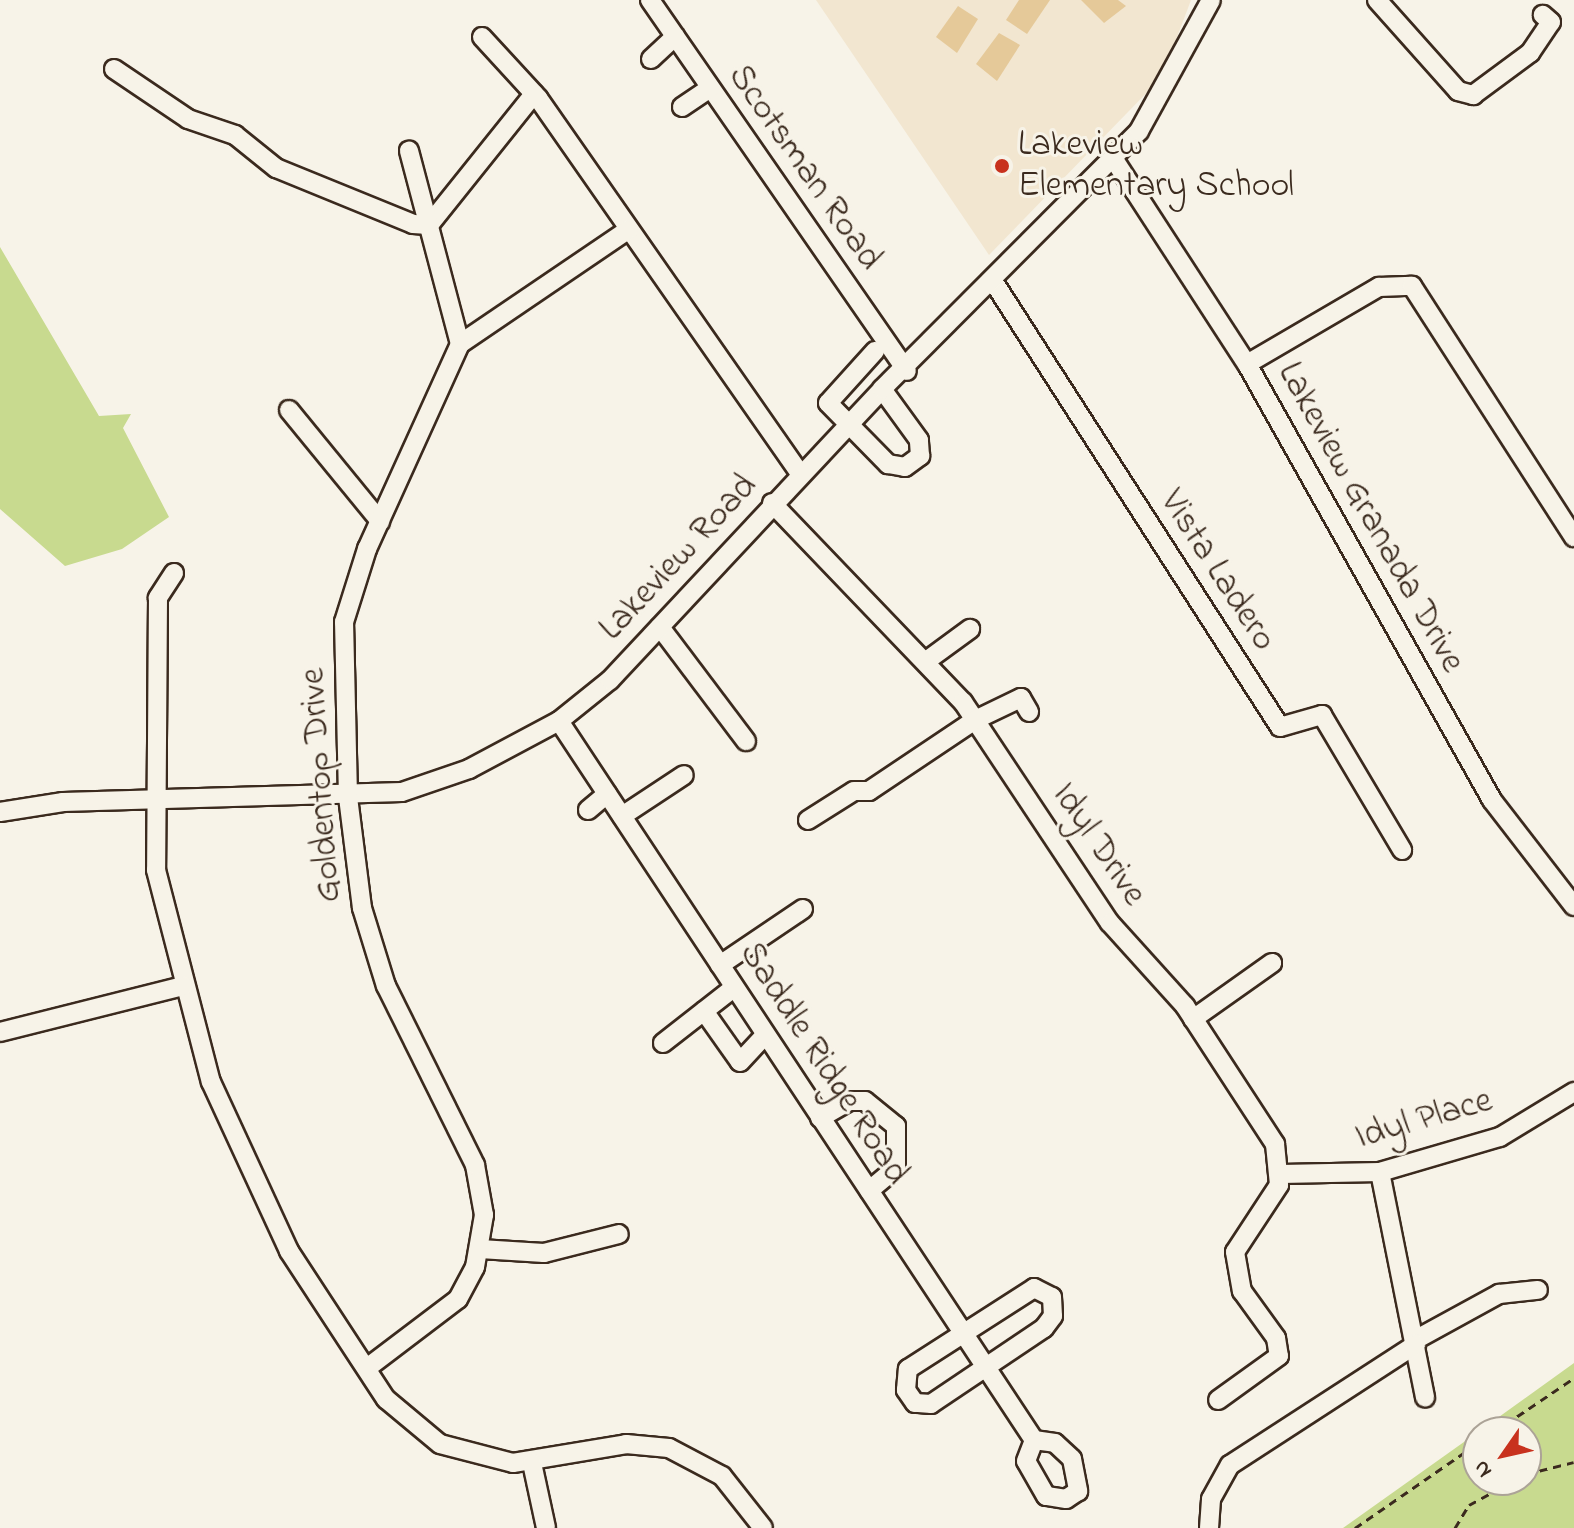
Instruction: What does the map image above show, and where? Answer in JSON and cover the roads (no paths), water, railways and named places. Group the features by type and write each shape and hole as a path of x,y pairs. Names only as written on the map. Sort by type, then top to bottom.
{"street":[{"name":"Scotsman Road","path":"650,0 907,371"},
{"name":"Lakeview Road","path":"0,812 152,800 348,797 402,792 469,769 559,721 660,627 848,424 880,391 907,371 1113,158 1147,118 1211,0"},
{"path":"1377,0 1458,91 1473,95 1520,62 1547,12"},
{"path":"482,37 534,94 800,474"},
{"path":"651,59 675,37"},
{"path":"114,69 316,189 429,225"},
{"path":"682,107 710,88"},
{"path":"429,225 534,94"},
{"path":"409,151 460,344 628,230"},
{"name":"Lakeview Granada Drive","path":"1113,158 1247,364 1492,800 1574,906"},
{"name":"Vista Ladero","path":"993,281 1280,727 1322,715 1402,850"},
{"path":"1247,364 1379,287 1412,286 1573,535"},
{"name":"Goldentop Drive","path":"367,1368 446,1313 480,1249 480,1181 386,986 362,908 348,797 344,622 380,521 460,344"},
{"path":"854,375 880,391 919,440 920,456 905,467 888,464 828,403 875,351"},
{"path":"289,410 380,521"},
{"name":"Idyl Drive","path":"772,503 929,659 975,720 1110,923 1193,1019 1270,1135 1281,1174"},
{"path":"174,573 158,598 152,800 156,870 183,986 247,1170 289,1251 397,1412 440,1444 494,1461 532,1463 626,1444 669,1448 722,1476 763,1528"},
{"path":"660,627 746,741"},
{"path":"929,659 970,629"},
{"path":"808,820 854,791 869,791 975,720 1021,698 1029,712"},
{"name":"Saddle Ridge Road","path":"559,721 720,965 732,989 1034,1440"},
{"path":"622,816 684,775"},
{"path":"588,810 607,794"},
{"path":"720,965 803,909"},
{"path":"1193,1019 1272,963"},
{"path":"0,1032 183,986"},
{"path":"663,1043 732,989"},
{"path":"704,1011 736,1069 764,1036"},
{"name":"Idyl Place","path":"1281,1174 1380,1172 1500,1137 1574,1092"},
{"path":"820,1118 850,1101 882,1108 902,1150 896,1168 869,1191"},
{"path":"1380,1172 1425,1398"},
{"path":"1218,1400 1279,1356 1276,1338 1242,1291 1235,1252 1281,1174"},
{"path":"480,1249 544,1253 619,1234"},
{"path":"1034,1288 1052,1297 1053,1316 987,1368 931,1404 915,1403 906,1390 908,1369 962,1330 1034,1288"},
{"path":"1209,1528 1211,1499 1230,1465 1415,1342 1499,1294 1538,1290"},
{"path":"532,1463 546,1528"}],"place":[{"name":"Lakeview Elementary School","path":"1002,166"}]}
